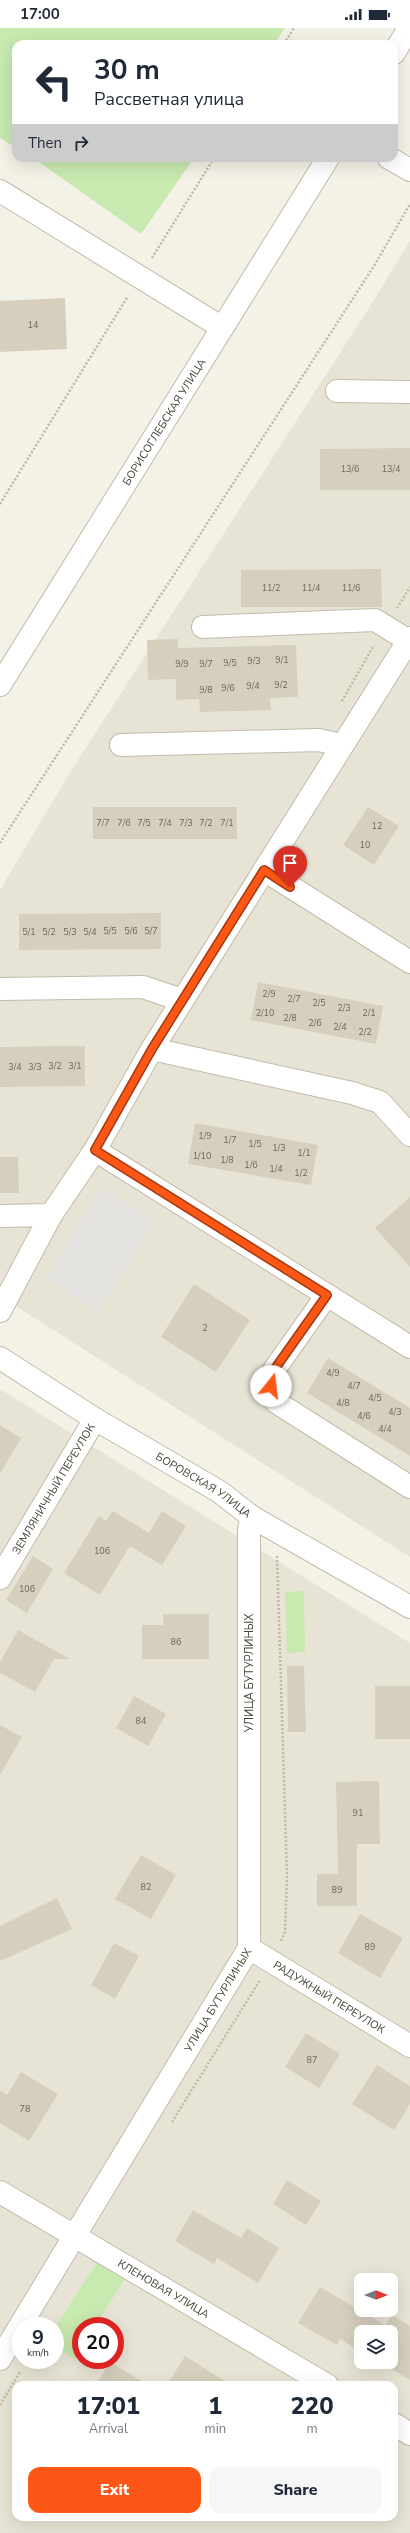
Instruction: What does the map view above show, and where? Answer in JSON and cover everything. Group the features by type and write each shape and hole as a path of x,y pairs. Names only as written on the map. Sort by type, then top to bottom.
{"street":[{"path":"398,47 410,28"},
{"name":"БОРИСОГЛЕБСКАЯ УЛИЦА","path":"0,685 325,162"},
{"path":"397,162 410,170"},
{"path":"0,191 139,278 222,327"},
{"path":"337,391 410,392"},
{"path":"0,1311 51,1215 95,1150 152,1049 341,745 409,639 375,620 203,627"},
{"path":"121,745 319,740 341,745"},
{"path":"264,870 410,962"},
{"path":"0,989 143,987 182,1000"},
{"path":"152,1049 380,1102 410,1135"},
{"path":"95,1150 410,1347"},
{"path":"0,1216 51,1215"},
{"path":"327,1295 274,1370 271,1386 276,1402 410,1487"},
{"name":"БОРОВСКАЯ УЛИЦА","path":"0,1358 95,1419 220,1492 252,1517 410,1607"},
{"name":"ЗЕМЛЯНИЧНЫЙ ПЕРЕУЛОК","path":"0,1578 95,1419"},
{"name":"УЛИЦА БУТУРЛИНЫХ","path":"0,2359 249,1948 249,1529 252,1517"},
{"name":"РАДУЖНЫЙ ПЕРЕУЛОК","path":"249,1948 410,2046"},
{"name":"КЛЕНОВАЯ УЛИЦА","path":"0,2192 73,2237 320,2381"},
{"path":"398,2426 410,2434"}],"path":[{"path":"286,40 294,28"},
{"path":"0,504 212,162"},
{"path":"0,843 374,266 410,204"},
{"path":"14,2381 21,2369"},
{"path":"0,2405 12,2385"}],"shaded area":[{"path":"410,241 410,1557 0,1296 0,890 69,774 367,311"},
{"path":"101,1188 155,1221 99,1312 45,1279"},
{"path":"0,1389 410,1643 410,2533 0,2533"}],"green space":[{"path":"0,28 285,28 277,40 12,40 12,146 0,138"},
{"path":"39,162 191,162 141,234"},
{"path":"304,1591 305,1652 287,1653 285,1592"},
{"path":"98,2261 125,2279 101,2317 72,2317 72,2358 64,2352 64,2317 62,2317"}],"building":[{"path":"65,298 67,349 0,352 0,301"},
{"path":"410,448 410,490 320,490 320,449"},
{"path":"381,569 382,607 241,607 241,570"},
{"path":"178,639 178,648 296,645 298,697 270,698 271,710 200,712 199,699 176,700 176,679 148,680 147,640"},
{"path":"93,807 237,807 237,839 93,839"},
{"path":"368,807 399,826 374,865 343,845"},
{"path":"161,913 161,949 19,950 19,914"},
{"path":"258,982 383,1006 376,1044 251,1020"},
{"path":"85,1046 85,1086 0,1087 0,1047"},
{"path":"195,1123 318,1145 311,1185 188,1164"},
{"path":"0,1157 18,1157 19,1193 0,1193"},
{"path":"410,1197 410,1267 375,1228"},
{"path":"194,1284 250,1320 216,1372 161,1337"},
{"path":"328,1358 410,1408 410,1456 307,1393"},
{"path":"0,1425 21,1438 0,1474"},
{"path":"113,1511 149,1533 162,1511 186,1526 162,1565 130,1546 100,1595 64,1573 99,1516 106,1521"},
{"path":"33,1556 53,1569 27,1613 6,1600"},
{"path":"163,1614 209,1614 209,1659 142,1659 142,1625 163,1625"},
{"path":"18,1630 70,1659 54,1659 35,1692 0,1673 0,1662"},
{"path":"287,1666 304,1666 306,1732 288,1732"},
{"path":"375,1686 410,1686 410,1739 375,1739"},
{"path":"134,1696 166,1714 148,1746 116,1728"},
{"path":"0,1725 22,1737 0,1775"},
{"path":"379,1781 380,1844 357,1844 357,1906 317,1906 317,1874 338,1874 336,1782"},
{"path":"141,1855 176,1875 151,1919 115,1899"},
{"path":"57,1898 72,1929 0,1961 0,1926"},
{"path":"360,1914 403,1938 380,1978 338,1953"},
{"path":"114,1943 139,1956 115,1999 91,1985"},
{"path":"306,2033 340,2054 319,2088 285,2067"},
{"path":"377,2065 410,2086 410,2104 394,2130 352,2104"},
{"path":"21,2072 58,2094 29,2141 0,2123 0,2090 7,2095"},
{"path":"287,2180 321,2201 306,2225 273,2204"},
{"path":"193,2210 241,2238 247,2228 279,2248 258,2283 217,2258 214,2264 175,2241"},
{"path":"320,2287 354,2307 354,2317 371,2317 385,2325 354,2325 354,2348 340,2339 337,2345 298,2323"},
{"path":"391,2317 395,2317 410,2326 410,2380 391,2369 398,2369 398,2325 385,2325"},
{"path":"185,2356 225,2381 169,2381"},
{"path":"106,2369 122,2369 141,2381 98,2381"}],"route":[{"path":"271,1386 274,1370 327,1295 95,1150 152,1049 264,870 290,887"}]}
